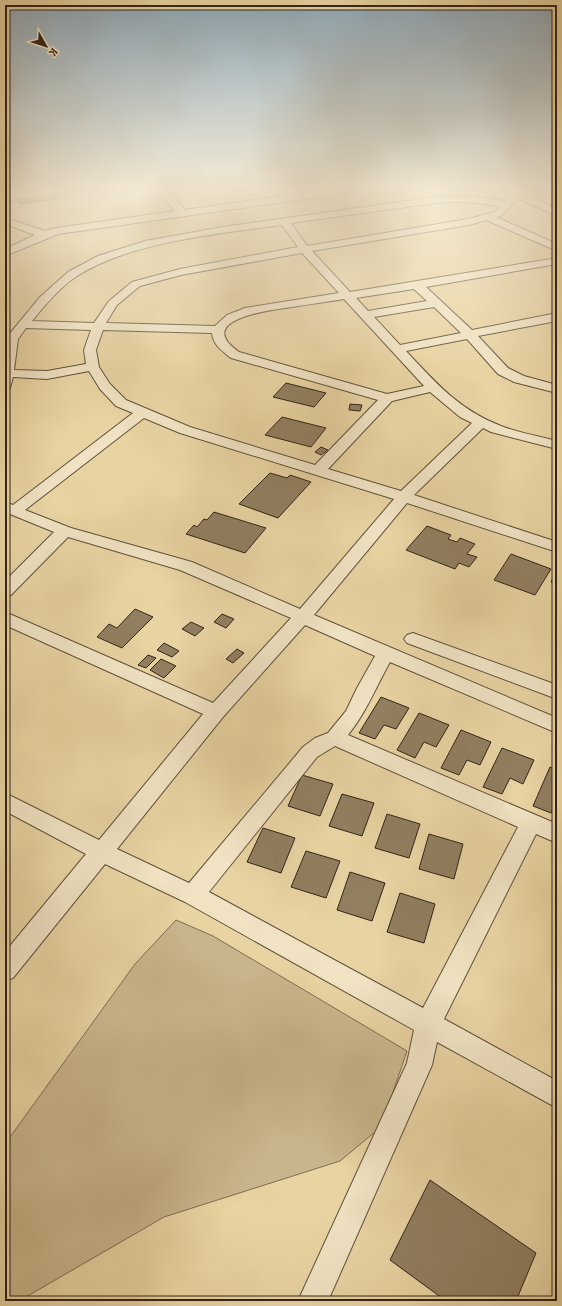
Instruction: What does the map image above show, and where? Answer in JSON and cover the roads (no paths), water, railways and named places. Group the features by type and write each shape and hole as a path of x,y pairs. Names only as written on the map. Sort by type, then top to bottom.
{"street":[{"path":"5,253 17,248"},
{"path":"93,367 47,375 6,378 12,339 44,299 72,274 102,258 133,248"},
{"path":"310,248 180,272 136,284 114,303 98,326 90,350 93,367 105,386 121,403 185,430 319,470 557,547"},
{"path":"304,249 441,396 465,414 496,429 557,445"},
{"path":"433,388 388,398 234,355 218,341 218,330 226,320 249,310 417,285 557,261"},
{"path":"417,285 470,335 503,371 519,379 557,389"},
{"path":"366,315 436,303"},
{"path":"397,349 557,317"},
{"path":"23,324 218,330"},
{"path":"319,470 388,398"},
{"path":"9,509 143,412"},
{"path":"5,970 216,712 302,617 404,497 481,422"},
{"path":"9,509 65,531 186,566 557,726"},
{"path":"5,591 65,531"},
{"path":"5,618 216,712"},
{"path":"414,639 557,692"},
{"path":"193,895 310,752 322,743 335,738 354,715 386,653"},
{"path":"335,738 557,834"},
{"path":"5,801 102,852 193,895 557,1095"},
{"path":"313,1301 419,1065 428,1025 531,823"}]}
